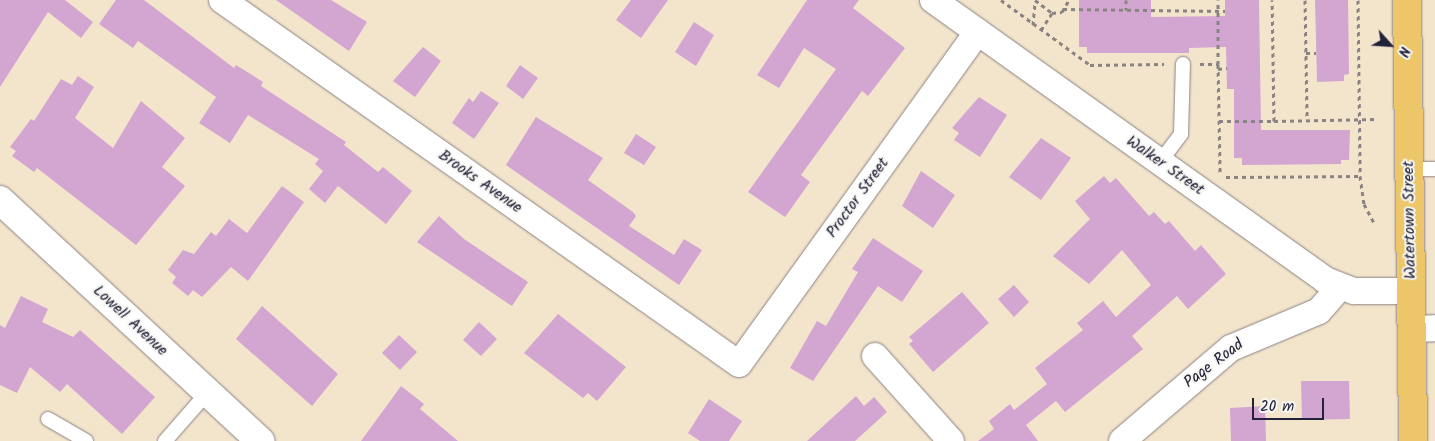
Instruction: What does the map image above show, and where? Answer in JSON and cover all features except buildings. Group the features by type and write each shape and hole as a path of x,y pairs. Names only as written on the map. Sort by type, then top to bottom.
{"main road":[{"name":"Watertown Street","path":"1407,0 1422,169 1411,291 1423,328 1413,441"}],"street":[{"name":"Brooks Avenue","path":"222,0 739,364"},
{"name":"Walker Street","path":"933,0 1339,288"},
{"name":"Proctor Street","path":"739,364 978,32"},
{"name":"Lowell Avenue","path":"0,200 260,441"},
{"path":"1339,288 1411,291"},
{"name":"Page Road","path":"1122,441 1231,348 1320,311 1339,288"},
{"path":"875,356 951,441"}],"lane":[{"path":"1160,162 1181,134 1183,64"},
{"path":"165,441 207,393"},
{"path":"48,419 86,441"}],"path":[{"path":"1000,0 1090,65 1183,64 1227,68"},
{"path":"1063,9 1069,0"},
{"path":"1126,0 1126,10"},
{"path":"1218,0 1220,183"},
{"path":"1272,0 1274,121"},
{"path":"1305,0 1307,120"},
{"path":"1358,0 1360,176 1364,204 1374,223"},
{"path":"1033,25 1035,2 1052,13"},
{"path":"1041,30 1052,13 1063,9 1225,11"},
{"path":"1306,53 1316,53"},
{"path":"1218,121 1378,119"},
{"path":"1220,177 1360,176"}]}
